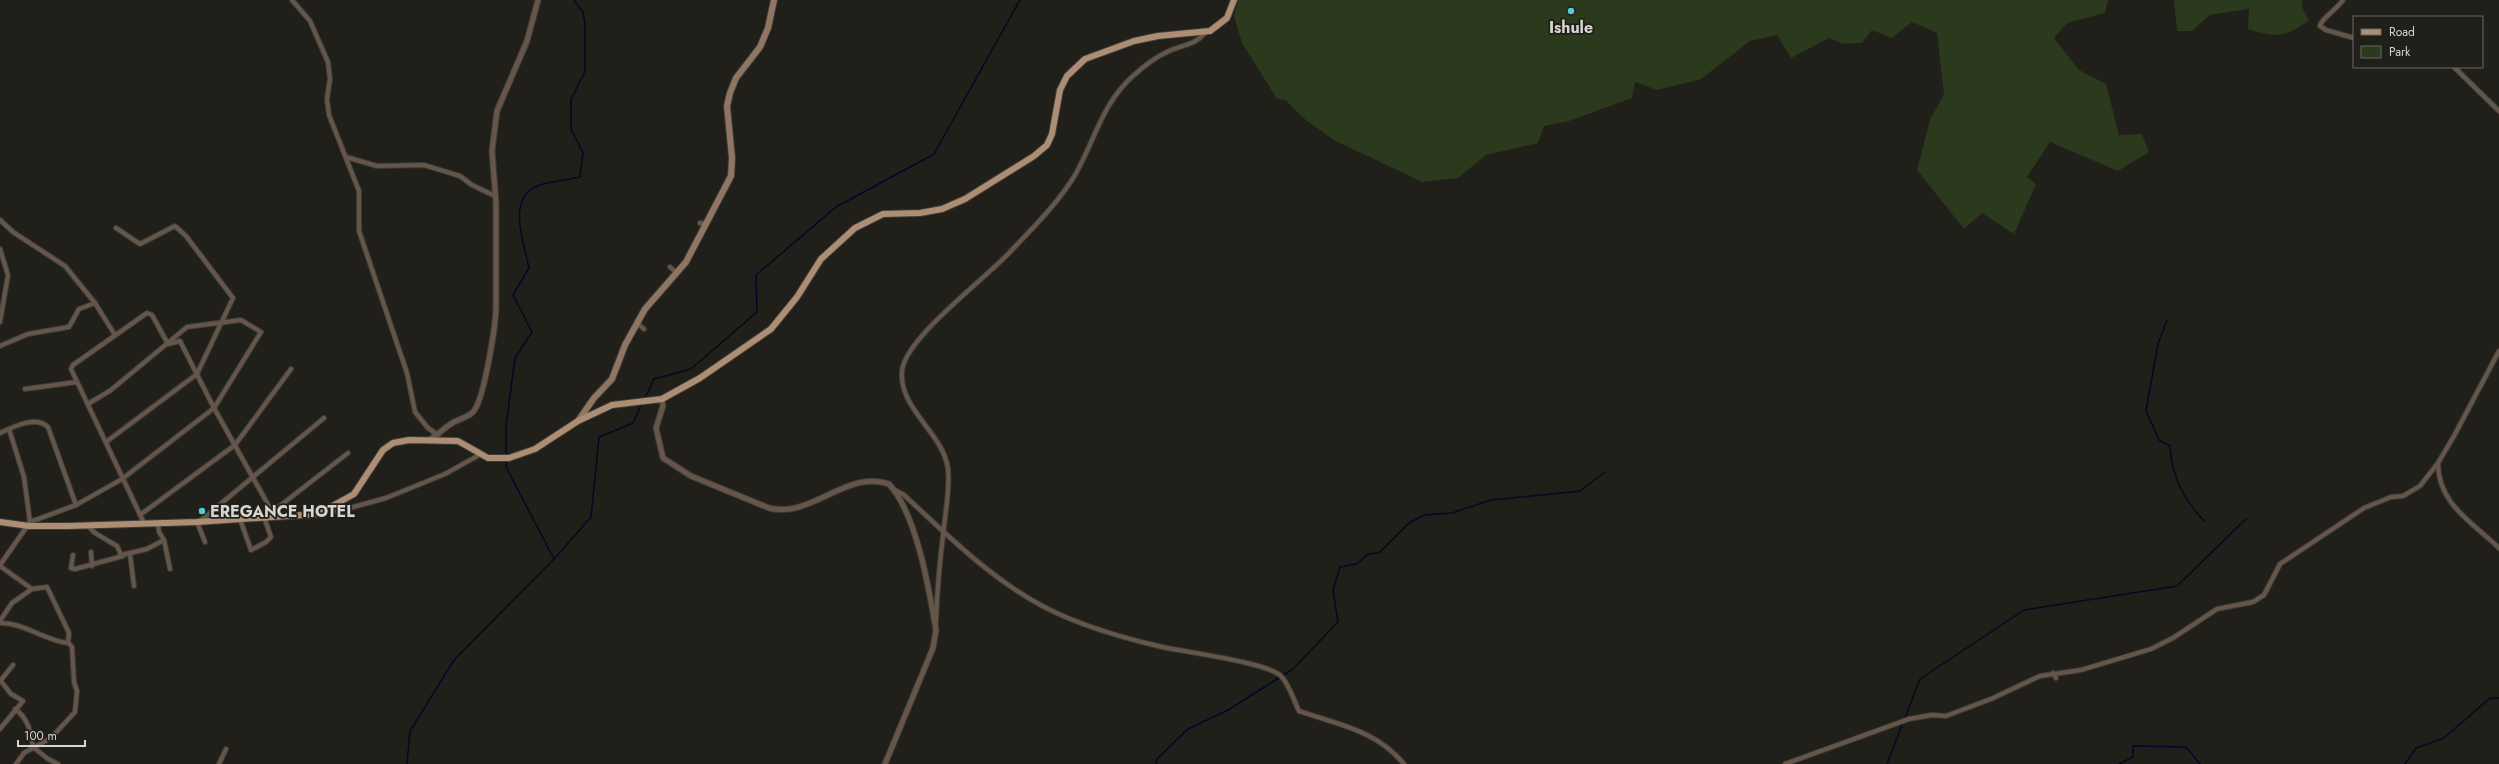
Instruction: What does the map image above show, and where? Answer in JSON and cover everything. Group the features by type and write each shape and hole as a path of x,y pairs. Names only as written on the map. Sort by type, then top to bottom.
{"main road":[{"path":"578,421 594,398 612,379 636,323 645,309 677,273 703,223 731,176 732,158 727,106 730,93 736,78 760,47 768,28 774,0"},
{"path":"0,522 86,525 198,522 264,517 274,514 318,514 354,494 383,450 393,443 409,440 458,441 488,458 509,458 535,449 578,421 612,405 662,399 700,378 771,329 784,314 822,259 855,228 883,214 920,213 942,209 965,200 1034,156 1046,145 1052,134 1060,90 1065,81 1085,58 1134,41 1158,36 1205,32 1218,27 1227,18 1234,0"}],"street":[{"path":"292,0 310,21 326,53 330,79 327,99 328,111 359,192 359,232 407,373 415,412 428,428 438,434"},
{"path":"429,440 453,422 473,412 482,386 495,327 495,196 492,151 498,103 527,41 538,0"},
{"path":"2343,0 2334,12 2324,18 2320,26 2326,30 2353,38"},
{"path":"886,764 934,648 937,593 948,497 948,468 936,439 916,412 905,392 902,371 907,355 936,321 1008,254 1075,175 1104,112 1134,76 1167,52 1199,41 1205,32"},
{"path":"2455,68 2499,111"},
{"path":"346,157 377,166 424,165 460,176 472,185 495,196"},
{"path":"0,220 12,232 65,266 95,303 115,335"},
{"path":"106,442 197,374 233,298 186,236 175,226 140,244 116,228"},
{"path":"0,249 8,275 0,322"},
{"path":"670,267 677,273"},
{"path":"0,346 28,334 68,327 79,309 95,303"},
{"path":"144,523 72,372 73,365 147,313 152,315 168,344"},
{"path":"32,589 0,566 29,524 76,505 122,479 214,408 261,332 241,320 222,321 188,327 111,390 88,404"},
{"path":"636,323 644,328"},
{"path":"168,344 180,342 214,408 274,514 348,453"},
{"path":"1785,764 1909,719 1932,715 1946,716 1991,699 2040,676 2081,670 2150,649 2173,638 2217,609 2253,602 2264,595 2280,564 2364,508 2391,496 2403,496 2420,486 2438,463 2499,350"},
{"path":"140,515 235,445 291,369"},
{"path":"25,389 77,382"},
{"path":"662,399 663,406 656,428 663,458 691,476 769,508 781,511 797,509 849,487 872,482 886,483 895,490 904,494 962,550 1030,599 1070,618 1110,633 1157,646 1261,666 1281,676 1300,711 1368,734 1392,750 1404,764"},
{"path":"205,542 198,522 324,418"},
{"path":"0,433 34,421 44,423 48,427 76,505"},
{"path":"9,429 24,477 29,524"},
{"path":"327,510 339,511 386,498 445,474 482,454"},
{"path":"2438,463 2438,478 2449,502 2499,548"},
{"path":"895,490 908,512 914,528 936,630"},
{"path":"240,519 251,550 266,542 271,537 264,517"},
{"path":"158,523 159,532 164,540 170,569"},
{"path":"86,525 95,533 117,546 121,555 128,554"},
{"path":"74,555 71,568 92,566 147,549 164,540"},
{"path":"91,552 92,566"},
{"path":"128,554 134,586"},
{"path":"16,764 24,753 51,738 75,712 77,691 74,682 72,648 68,641 69,632 47,587 32,589 12,603 0,622 44,635 53,642 68,643 68,641"},
{"path":"0,729 15,709 23,703 22,699 11,694 0,680 12,665"},
{"path":"2053,673 2056,678"},
{"path":"15,709 21,713 27,724 33,747 48,760 58,764"},
{"path":"219,764 226,749"}],"green space":[{"path":"1238,0 2108,0 2105,13 2067,23 2054,38 2079,70 2106,84 2119,135 2142,134 2149,152 2118,171 2050,142 2027,177 2036,184 2014,234 1982,213 1964,229 1917,170 1930,120 1944,94 1937,33 1912,22 1892,38 1872,30 1862,43 1843,44 1829,38 1791,58 1777,35 1750,41 1701,79 1657,90 1635,82 1632,98 1569,121 1544,126 1538,143 1486,155 1458,178 1422,182 1334,140 1306,120 1285,100 1277,99 1242,43 1234,16"},
{"path":"2174,0 2302,0 2303,9 2309,20 2287,33 2280,35 2266,34 2248,29 2249,9 2210,15 2192,31 2177,31"}],"waterway":[{"path":"506,456 506,426 515,358 532,332 513,295 529,268 521,234 520,210 523,199 529,191 540,185 580,177 583,153 571,129 571,99 585,71 585,25 583,12 574,0"},
{"path":"644,400 654,379 691,369 757,312 756,275 836,207 934,154 1020,0"},
{"path":"2167,320 2158,344 2146,411 2159,440 2170,446 2173,467 2180,487 2191,505 2205,522"},
{"path":"554,559 591,517 599,437 633,423 642,403"},
{"path":"407,764 410,731 454,660 554,559 506,467 506,460"},
{"path":"1156,764 1157,759 1188,729 1228,710 1293,669 1338,622 1333,590 1340,567 1357,564 1368,554 1379,553 1409,523 1424,515 1452,513 1491,500 1580,491 1605,472"},
{"path":"1887,764 1920,679 2024,610 2177,586 2247,518"},
{"path":"2405,764 2416,748 2444,738 2490,698 2499,698"},
{"path":"2119,764 2133,757 2133,746 2186,747 2200,764"}],"place":[{"name":"Ishule","path":"1571,11"},
{"name":"EREGANCE HOTEL","path":"202,511"}]}
